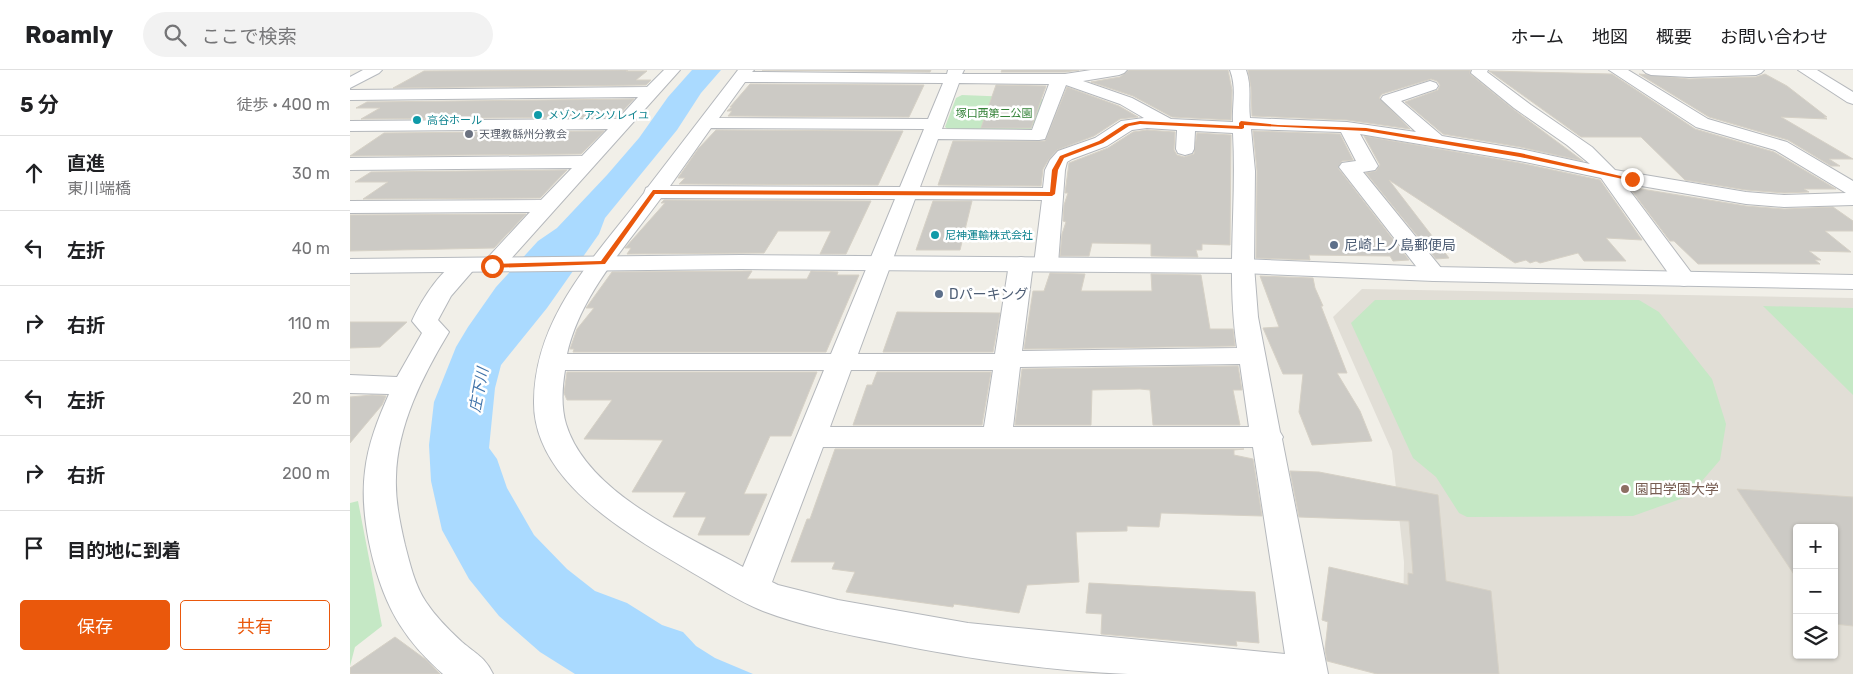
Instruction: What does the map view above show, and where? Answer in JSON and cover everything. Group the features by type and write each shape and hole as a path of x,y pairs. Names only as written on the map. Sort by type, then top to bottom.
{"street":[{"path":"350,83 374,70"},
{"path":"473,674 458,664 430,636 411,610 398,579 388,545 380,486 389,429 416,363 436,332 425,320 443,288 486,266 588,162 672,70"},
{"path":"1044,70 1126,101 1166,123"},
{"path":"1119,70 1065,79 952,80 743,74 600,263 569,310 560,329 552,362 548,400 551,425 563,452 580,477 616,507 675,545 775,600 932,635 1057,650 1307,674 1268,437 1245,317 1242,266 1244,172 1240,102 1243,98 1242,80 1238,70"},
{"path":"1480,70 1479,73 1526,110 1584,150 1609,174 1612,181 1684,279"},
{"path":"1617,70 1702,123 1780,146 1853,189"},
{"path":"1651,70 1756,70"},
{"path":"1806,70 1853,98"},
{"path":"705,123 932,129 1039,135 1057,84 1065,79"},
{"path":"952,80 994,94"},
{"path":"752,588 952,80"},
{"path":"1430,86 1389,100 1438,142"},
{"path":"350,95 651,92"},
{"path":"1033,95 1052,96"},
{"path":"997,437 1008,362 1052,194 1057,164 1065,155 1101,142 1127,125 1166,123 1186,125 1347,127 1520,155 1675,187 1746,198 1784,201 1853,199"},
{"path":"350,126 622,124"},
{"path":"1185,149 1186,125"},
{"path":"1347,127 1368,166 1349,167 1434,274"},
{"path":"350,164 588,162"},
{"path":"653,192 1052,194"},
{"path":"350,207 546,206"},
{"path":"350,266 486,266 600,263 880,263 1242,266 1434,274 1853,282"},
{"path":"552,362 1008,362 1018,359 1253,356"},
{"path":"350,384 406,386"},
{"path":"810,437 1268,437"}],"shaded area":[{"name":"園田学園大学","path":"1362,289 1853,298 1853,674 1402,674 1404,562 1392,451 1333,317"}],"green space":[{"name":"塚口西第二公園","path":"962,95 1039,98 1045,100 1031,129 949,130 945,127 956,98"},
{"path":"1375,300 1639,300 1659,312 1712,379 1726,424 1720,460 1689,496 1633,516 1467,517 1459,513 1436,477 1413,458 1351,323"},
{"path":"1763,306 1853,308 1853,395"},
{"path":"358,501 382,626 355,647 350,666 350,503"}],"water":[{"name":"庄下川","path":"692,70 721,70 701,93 677,130 605,218 599,234 547,308 501,365 495,388 489,448 497,459 507,488 534,535 567,569 595,591 627,603 662,625 683,632 696,646 715,658 753,674 575,674 540,652 499,616 469,579 442,530 431,481 429,445 434,402 456,347 496,287 538,241 557,228 607,175 639,138 668,97"}],"building":[{"path":"628,70 626,71 647,71 636,80 651,80 646,85 393,88 424,71"},
{"path":"762,70 931,70 930,72"},
{"path":"1002,70 1079,70 1065,72 1001,72"},
{"path":"1129,70 1228,70 1232,90 1231,120 1172,117 1133,96 1091,82 1120,77"},
{"path":"1248,70 1470,70 1470,74 1513,109 1583,161 1520,147 1443,134 1405,102 1438,90 1440,85 1437,81 1431,79 1382,94 1379,98 1410,129 1347,120 1252,116"},
{"path":"1489,71 1612,74 1695,129 1774,152 1836,189 1804,189 1809,192 1784,193 1746,190 1685,180 1641,137 1581,137"},
{"path":"1639,74 1689,79 1756,77 1765,74 1787,86 1827,117 1824,117 1827,119 1781,117 1853,159 1829,159 1840,166 1831,166 1788,140 1709,117"},
{"path":"750,84 924,85 909,117 728,116 732,111 727,111"},
{"path":"996,85 1046,86 1031,128 981,128"},
{"path":"1067,87 1119,106 1138,117 1120,119 1094,136 1057,150 1043,169 1041,186 938,185 953,141 1045,141"},
{"path":"634,99 617,117 361,119 380,108 356,108 367,102"},
{"path":"716,130 903,131 878,185 679,184 685,178 678,178 698,149"},
{"path":"1147,130 1175,132 1174,150 1177,155 1184,157 1194,154 1197,133 1231,135 1230,245 1202,244 1202,250 1196,250 1198,257 1151,256 1151,244 1092,243 1089,256 1060,256 1062,234 1066,222 1063,221 1064,205 1068,193 1065,193 1069,163 1108,148 1133,132"},
{"path":"604,131 581,154 350,156 384,133"},
{"path":"1253,131 1340,134 1353,160 1342,161 1338,168 1409,260 1393,261 1390,256 1309,255 1310,260 1256,258 1257,171"},
{"path":"1364,136 1520,163 1600,180 1642,240 1606,238 1626,261 1584,261 1578,253 1540,263 1536,261 1530,263 1526,260 1515,263 1389,180 1449,258 1436,259 1366,173 1376,171 1380,165"},
{"path":"567,170 540,198 363,199 388,182 355,182 371,172"},
{"path":"1629,187 1746,206 1784,209 1833,207 1853,221 1853,231 1825,231 1851,252 1809,251 1821,260 1815,260 1820,264 1698,264 1674,241 1670,241"},
{"path":"664,200 871,201 846,254 820,254 831,231 778,231 764,253 627,254 631,248 625,248 665,203 661,203"},
{"name":"尼神運輸株式会社","path":"933,201 972,201 960,250 916,250"},
{"path":"526,214 494,248 350,251 350,215"},
{"path":"752,271 747,279 807,279 811,271 838,272 837,275 859,275 826,352 573,352 574,349 570,349 577,329 594,308 586,308 612,272"},
{"path":"1050,273 1085,274 1081,291 1152,291 1151,274 1201,275 1210,329 1233,329 1235,346 1024,349 1033,291 1044,291"},
{"path":"1260,276 1313,278 1323,306 1321,306 1347,373 1337,373 1360,411 1372,441 1312,445 1299,412 1303,374 1283,374 1263,328 1279,327"},
{"path":"897,312 1000,313 993,352 883,352"},
{"path":"350,322 407,322 380,347 350,348"},
{"path":"1238,366 1242,390 1233,390 1240,425 1153,425 1150,390 1140,389 1092,390 1091,425 1015,425 1022,369"},
{"path":"567,372 817,372 791,436 770,436 744,494 767,494 749,535 698,535 706,517 673,517 686,492 632,492 663,440 584,439 612,400 567,400 564,393"},
{"path":"877,372 991,372 982,425 853,425 867,385 872,385"},
{"path":"386,396 382,405 350,443 350,397"},
{"path":"835,449 1244,449 1234,450 1234,455 1253,459 1262,516 1161,513 1159,527 1127,526 1127,531 1076,532 1079,582 1027,585 1019,613 954,604 953,607 846,592 855,572 832,569 835,562 791,562 807,519 810,519"},
{"path":"1290,471 1319,472 1438,495 1446,581 1491,591 1499,674 1377,674 1327,661 1325,649 1328,622 1322,620 1329,567 1408,585 1408,573 1413,574 1409,521 1299,517"},
{"path":"1737,489 1853,497 1853,626 1838,624 1838,524 1793,524 1793,573"},
{"path":"1089,583 1255,592 1259,643 1236,641 1237,646 1101,634 1102,614 1086,613"},
{"path":"395,637 425,659 440,674 350,674 350,668"}],"place":[{"name":"メゾン アンソレイユ","path":"538,115"},
{"name":"高谷ホール","path":"417,120"},
{"name":"天理教緜州分教会","path":"469,134"},
{"name":"尼神運輸株式会社","path":"935,235"},
{"name":"尼崎上ノ島郵便局","path":"1334,245"},
{"name":"Dパーキング","path":"939,294"},
{"name":"園田学園大学","path":"1625,489"}],"route":[{"path":"492,266 603,263 653,192 1052,194 1055,170 1062,157 1101,142 1127,125 1140,123 1242,128 1241,123 1366,129 1520,155 1632,179"}]}
